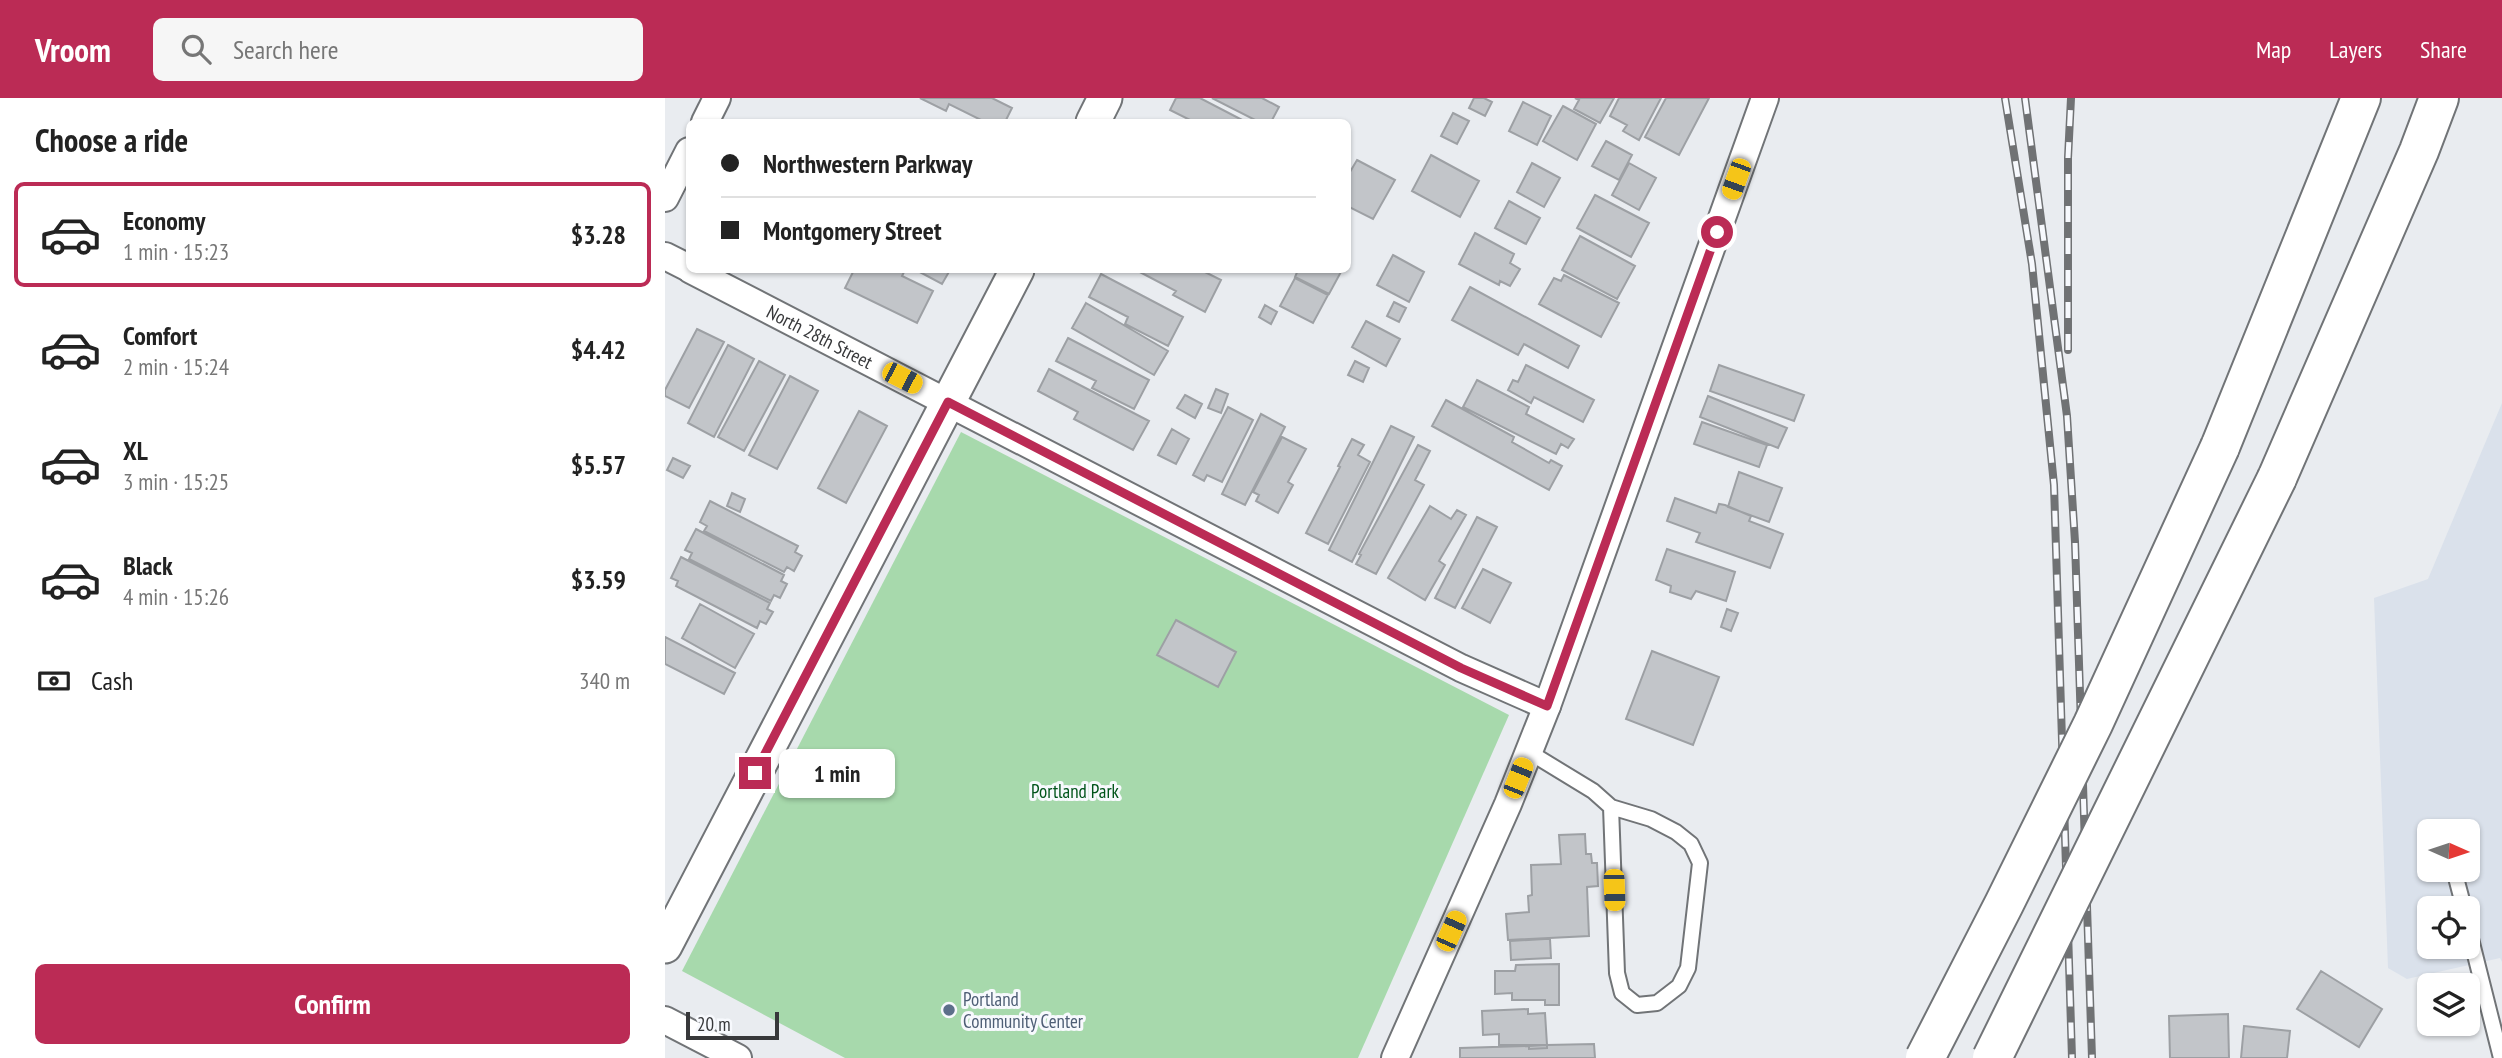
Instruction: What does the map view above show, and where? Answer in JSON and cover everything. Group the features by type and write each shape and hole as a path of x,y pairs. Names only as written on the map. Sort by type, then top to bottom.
{"highway":[{"path":"1925,1058 2093,723 2220,447 2361,98"},
{"path":"1992,1058 2277,478 2419,151 2439,98"}],"street":[{"path":"706,119 717,98"},
{"path":"1094,119 1105,98"},
{"path":"1395,1058 1508,804 1547,706 1765,98"},
{"path":"665,198 686,157"},
{"name":"North 28th Street","path":"665,256 686,267"},
{"name":"North 28th Street","path":"698,273 1461,668 1547,706"},
{"path":"665,946 1015,273"},
{"path":"665,1020 738,1058"}],"lane":[{"path":"1529,752 1593,791 1611,807 1651,819 1677,832 1691,844 1700,863 1688,968 1679,986 1657,1003 1637,1005 1622,993 1617,973 1611,807"},
{"path":"2476,959 2501,1058"}],"shaded area":[{"path":"2502,403 2502,962 2500,958 2434,973 2417,973 2417,977 2407,979 2388,968 2374,598 2428,579"}],"green space":[{"name":"Portland Park","path":"961,432 1509,715 1358,1058 845,1058 682,971"}],"building":[{"path":"920,98 992,98 1012,108 1006,119 979,119 949,104 946,111"},
{"path":"1176,98 1200,98 1240,119 1188,119 1170,110"},
{"path":"1212,98 1262,98 1279,107 1273,119 1253,119"},
{"path":"1474,98 1484,98 1492,102 1485,116 1469,108"},
{"path":"1575,98 1614,98 1600,123 1574,109 1579,100"},
{"path":"1619,98 1661,98 1639,140 1623,131 1627,125 1610,116"},
{"path":"1666,98 1709,98 1679,155 1645,137"},
{"path":"1523,102 1551,116 1537,145 1509,131"},
{"path":"1563,106 1596,124 1577,160 1543,141"},
{"path":"1453,113 1469,121 1457,144 1441,136"},
{"path":"1606,141 1632,155 1619,180 1592,166"},
{"path":"1431,155 1479,181 1460,217 1412,191"},
{"path":"1357,160 1395,180 1373,219 1351,208 1351,170"},
{"path":"1532,163 1560,178 1544,207 1517,192"},
{"path":"1629,163 1656,178 1639,210 1612,195"},
{"path":"1595,195 1649,223 1631,257 1577,228"},
{"path":"1509,201 1540,218 1526,244 1495,228"},
{"path":"1475,233 1514,254 1510,263 1520,269 1510,286 1500,281 1499,285 1459,264"},
{"path":"1580,236 1635,266 1617,299 1562,270"},
{"path":"1393,255 1424,272 1409,302 1377,285"},
{"path":"852,273 904,273 902,276 933,291 917,323 845,288"},
{"path":"922,273 948,273 942,284"},
{"path":"1142,273 1207,273 1221,280 1205,312 1173,295 1176,291"},
{"path":"1297,273 1340,273 1329,294 1295,277"},
{"path":"1101,274 1183,317 1168,346 1125,324 1128,317 1089,297"},
{"path":"1564,275 1619,303 1601,337 1539,304 1554,278 1561,281"},
{"path":"1295,278 1328,295 1313,323 1280,306"},
{"path":"1470,287 1579,346 1568,368 1524,344 1518,355 1452,320"},
{"path":"1394,302 1406,308 1399,322 1387,316"},
{"path":"1086,303 1168,351 1154,375 1072,328"},
{"path":"1265,305 1277,312 1271,324 1259,317"},
{"path":"1366,321 1400,339 1386,366 1352,347"},
{"path":"697,329 724,342 689,408 665,396 665,390"},
{"path":"1068,338 1149,380 1134,409 1092,388 1096,381 1056,361"},
{"path":"728,345 754,359 714,437 688,423"},
{"path":"759,361 785,375 744,451 718,437"},
{"path":"1355,361 1369,368 1363,382 1348,375"},
{"path":"1526,365 1594,400 1583,422 1534,397 1531,403 1508,390 1513,380 1518,382"},
{"path":"1719,365 1804,395 1794,421 1710,391"},
{"path":"1049,369 1149,421 1133,450 1074,419 1078,412 1038,391"},
{"path":"790,376 818,391 777,469 749,455"},
{"path":"1477,380 1529,407 1526,414 1574,439 1568,448 1561,444 1556,454 1463,407"},
{"path":"1216,389 1228,394 1221,413 1208,408"},
{"path":"1185,395 1202,404 1195,418 1177,408"},
{"path":"1708,396 1787,428 1778,448 1700,417"},
{"path":"1446,400 1514,437 1512,442 1549,463 1551,460 1562,466 1549,490 1432,426"},
{"path":"1228,407 1253,420 1222,482 1207,475 1204,481 1193,475"},
{"path":"859,411 887,426 846,503 818,488"},
{"path":"1261,414 1285,427 1245,505 1222,494"},
{"path":"1702,422 1767,445 1759,467 1694,444"},
{"path":"1391,426 1414,437 1352,562 1329,550"},
{"path":"1172,429 1189,439 1176,464 1158,455"},
{"path":"1282,437 1306,449 1288,482 1293,485 1278,513 1256,501 1259,495 1253,492"},
{"path":"1352,439 1364,445 1358,455 1370,462 1328,544 1306,533"},
{"path":"1418,445 1430,451 1415,480 1424,485 1376,574 1356,564 1361,555 1359,554"},
{"path":"673,458 690,466 683,478 667,470"},
{"path":"1739,472 1782,488 1769,522 1728,507"},
{"path":"732,493 745,499 740,512 727,506"},
{"path":"1675,498 1716,513 1719,504 1725,505 1751,516 1749,521 1783,534 1770,568 1696,542 1700,533 1667,521"},
{"path":"710,501 798,546 795,552 802,556 794,571 787,567 784,572 704,531 707,526 700,522"},
{"path":"1430,506 1451,519 1457,510 1466,515 1439,561 1445,565 1425,600 1388,578"},
{"path":"1477,517 1497,527 1455,608 1435,598"},
{"path":"696,529 784,575 781,581 787,584 780,598 774,595 771,601 689,559 692,553 685,550"},
{"path":"1667,549 1735,572 1726,601 1696,591 1691,599 1670,592 1671,586 1656,580"},
{"path":"681,557 770,603 767,609 773,612 766,624 760,621 757,628 676,586 678,581 671,578"},
{"path":"1483,569 1511,583 1490,623 1462,608"},
{"path":"700,604 754,634 735,668 682,638"},
{"path":"1727,609 1738,613 1731,631 1721,627"},
{"path":"1176,620 1236,652 1218,687 1157,655"},
{"path":"665,637 735,673 724,694 665,664"},
{"path":"1652,651 1719,677 1693,745 1626,719"},
{"path":"1585,834 1586,854 1591,854 1592,863 1597,863 1598,886 1587,887 1589,936 1508,940 1506,914 1529,912 1528,896 1532,895 1531,865 1561,864 1559,835"},
{"path":"1550,939 1551,958 1511,960 1510,941"},
{"path":"1559,964 1559,1005 1545,1005 1545,1000 1512,1000 1512,993 1495,994 1495,971 1515,971 1516,965"},
{"path":"2321,971 2382,1009 2359,1047 2297,1009"},
{"path":"1528,1009 1528,1014 1545,1013 1547,1045 1499,1045 1499,1034 1483,1035 1482,1011"},
{"path":"2228,1014 2229,1058 2170,1058 2169,1016"},
{"path":"2244,1026 2290,1031 2287,1058 2241,1058"},
{"path":"1594,1044 1595,1058 1460,1058 1460,1048 1529,1046 1529,1049 1547,1048 1547,1045"},
{"path":"1547,1045 1547,1048 1529,1049 1529,1046"}],"railway":[{"path":"2005,98 2032,264 2054,485 2072,1058"},
{"path":"2025,98 2067,416 2075,542 2092,1058"},
{"path":"2068,350 2068,158 2071,98"}],"place":[{"name":"Portland Community Center","path":"949,1010"}],"route":[{"path":"755,773 948,402 1461,668 1547,706 1717,232"}]}
